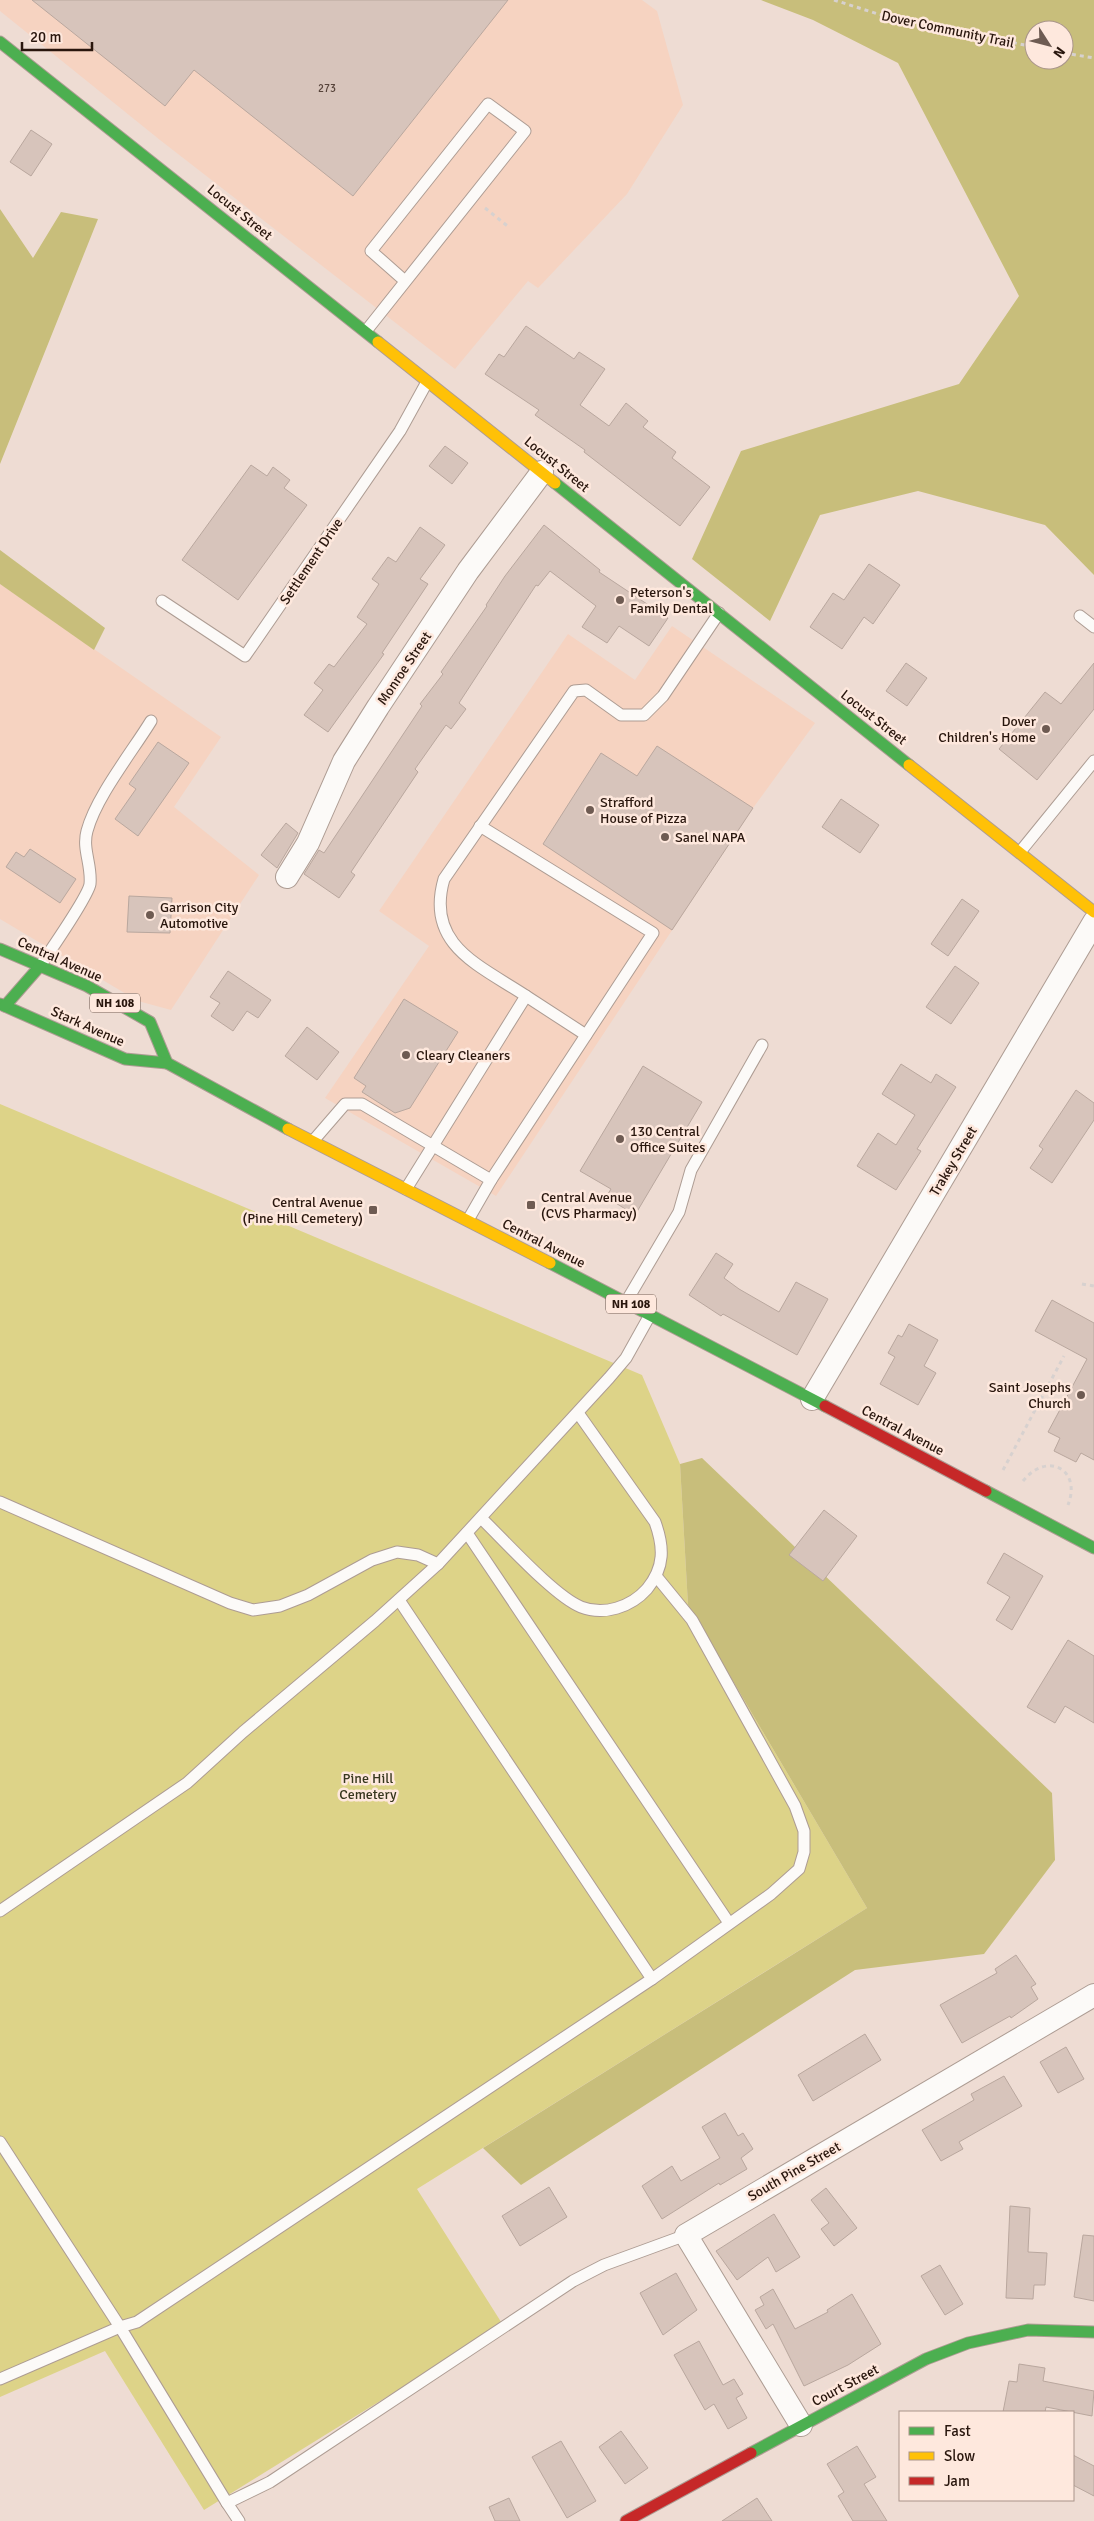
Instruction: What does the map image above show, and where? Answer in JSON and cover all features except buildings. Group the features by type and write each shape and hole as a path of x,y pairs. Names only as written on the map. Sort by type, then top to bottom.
{"street":[{"name":"Locust Street","path":"0,42 428,380 1094,912"},
{"name":"Monroe Street","path":"287,877 308,843 344,761 468,571 542,472"},
{"name":"Trakey Street","path":"812,1399 1094,922"},
{"name":"Central Avenue","path":"0,949 87,986 150,1022 167,1063 313,1141 650,1314 1094,1548"},
{"path":"2,1008 40,966"},
{"name":"Stark Avenue","path":"2,1008 125,1059 167,1063"},
{"name":"South Pine Street","path":"686,2234 1094,1995"},
{"path":"686,2234 801,2425"},
{"name":"Court Street","path":"626,2521 801,2425 926,2359 962,2343 1005,2332 1035,2328 1094,2332"}],"lane":[{"path":"366,331 525,132 488,104 371,251 405,281"},
{"name":"Settlement Drive","path":"162,601 245,656 400,431 428,380"},
{"path":"586,1035 471,960 449,939 441,921 439,899 444,880 574,691 586,690 621,715 644,715 663,696 718,613"},
{"path":"1080,616 1094,627"},
{"path":"40,966 89,887 91,868 86,850 87,831 97,808 151,721"},
{"path":"1020,852 1094,761"},
{"path":"468,1220 491,1180 653,933 480,826"},
{"path":"406,1189 526,996"},
{"path":"626,1302 679,1212 691,1170 762,1045"},
{"path":"313,1141 345,1104 362,1104 491,1180"},
{"path":"0,1911 188,1783 243,1732 399,1600 438,1564 578,1413 626,1358 650,1314"},
{"path":"481,1518 558,1592 580,1607 594,1611 611,1611 629,1603 646,1590 656,1576 662,1562 662,1541 655,1522 578,1413"},
{"path":"0,1502 230,1603 253,1610 280,1606 308,1595 372,1560 397,1552 418,1555 438,1564"},
{"path":"467,1533 729,1923"},
{"path":"0,2379 120,2327 136,2322 652,1979 771,1894 799,1869 804,1852 804,1831 795,1806 692,1620 656,1576"},
{"path":"399,1600 652,1979"},
{"path":"0,2142 120,2327 238,2521"},
{"path":"227,2503 270,2482 573,2281 604,2265 686,2234"}],"path":[{"name":"Dover Community Trail","path":"834,0 878,14 1024,45"},
{"path":"1074,54 1094,58"},
{"path":"472,198 510,228"},
{"path":"1082,1284 1094,1286"},
{"path":"1003,1470 1064,1356"},
{"path":"1023,1481 1031,1472 1039,1467 1052,1465 1064,1471 1071,1481 1073,1493 1068,1505"}],"shaded area":[{"path":"0,0 642,0 657,11 683,105 627,194 538,288 528,281 455,369 160,140 0,11"},
{"path":"761,0 1094,0 1094,575 1045,525 918,491 820,515 770,621 692,559 741,451 959,384 1019,296 898,63 813,20"},
{"path":"0,209 33,258 61,212 98,219 0,464"},
{"path":"0,550 105,628 94,650 0,584"},
{"path":"0,584 221,737 174,807 259,875 171,1010 138,1001 0,919"},
{"path":"672,626 815,723 753,808 496,1196 325,1098 429,946 379,911 568,634 635,680"},
{"path":"702,1458 1052,1793 1055,1860 984,1954 855,1970 521,2185 483,2148 867,1908 688,1605 680,1464"}],"green space":[{"name":"Pine Hill Cemetery","path":"0,1104 642,1375 680,1464 688,1605 867,1908 417,2189 503,2325 204,2510 105,2351 0,2397"}],"traffic: fast":[{"path":"0,42 378,342"},
{"path":"555,483 909,765"},
{"path":"0,949 87,986 150,1022 167,1063 288,1129"},
{"path":"5,1006 40,966"},
{"path":"0,1004 125,1059 167,1063"},
{"path":"550,1263 825,1406"},
{"path":"986,1491 1094,1548"},
{"path":"751,2453 926,2359 968,2343 1028,2330 1094,2332"}],"traffic: slow":[{"path":"378,342 555,483"},
{"path":"909,765 1094,912"},
{"path":"288,1129 550,1263"}],"traffic: jam":[{"path":"825,1406 986,1491"},
{"path":"626,2521 751,2453"}],"place":[{"name":"Peterson's Family Dental","path":"620,600"},
{"name":"Dover Children's Home","path":"1046,729"},
{"name":"Strafford House of Pizza","path":"590,810"},
{"name":"Sanel NAPA","path":"665,837"},
{"name":"Garrison City Automotive","path":"150,915"},
{"name":"Cleary Cleaners","path":"406,1055"},
{"name":"130 Central Office Suites","path":"620,1139"},
{"name":"Central Avenue (CVS Pharmacy)","path":"531,1205"},
{"name":"Central Avenue (Pine Hill Cemetery)","path":"373,1210"},
{"name":"Saint Josephs Church","path":"1081,1395"}]}
